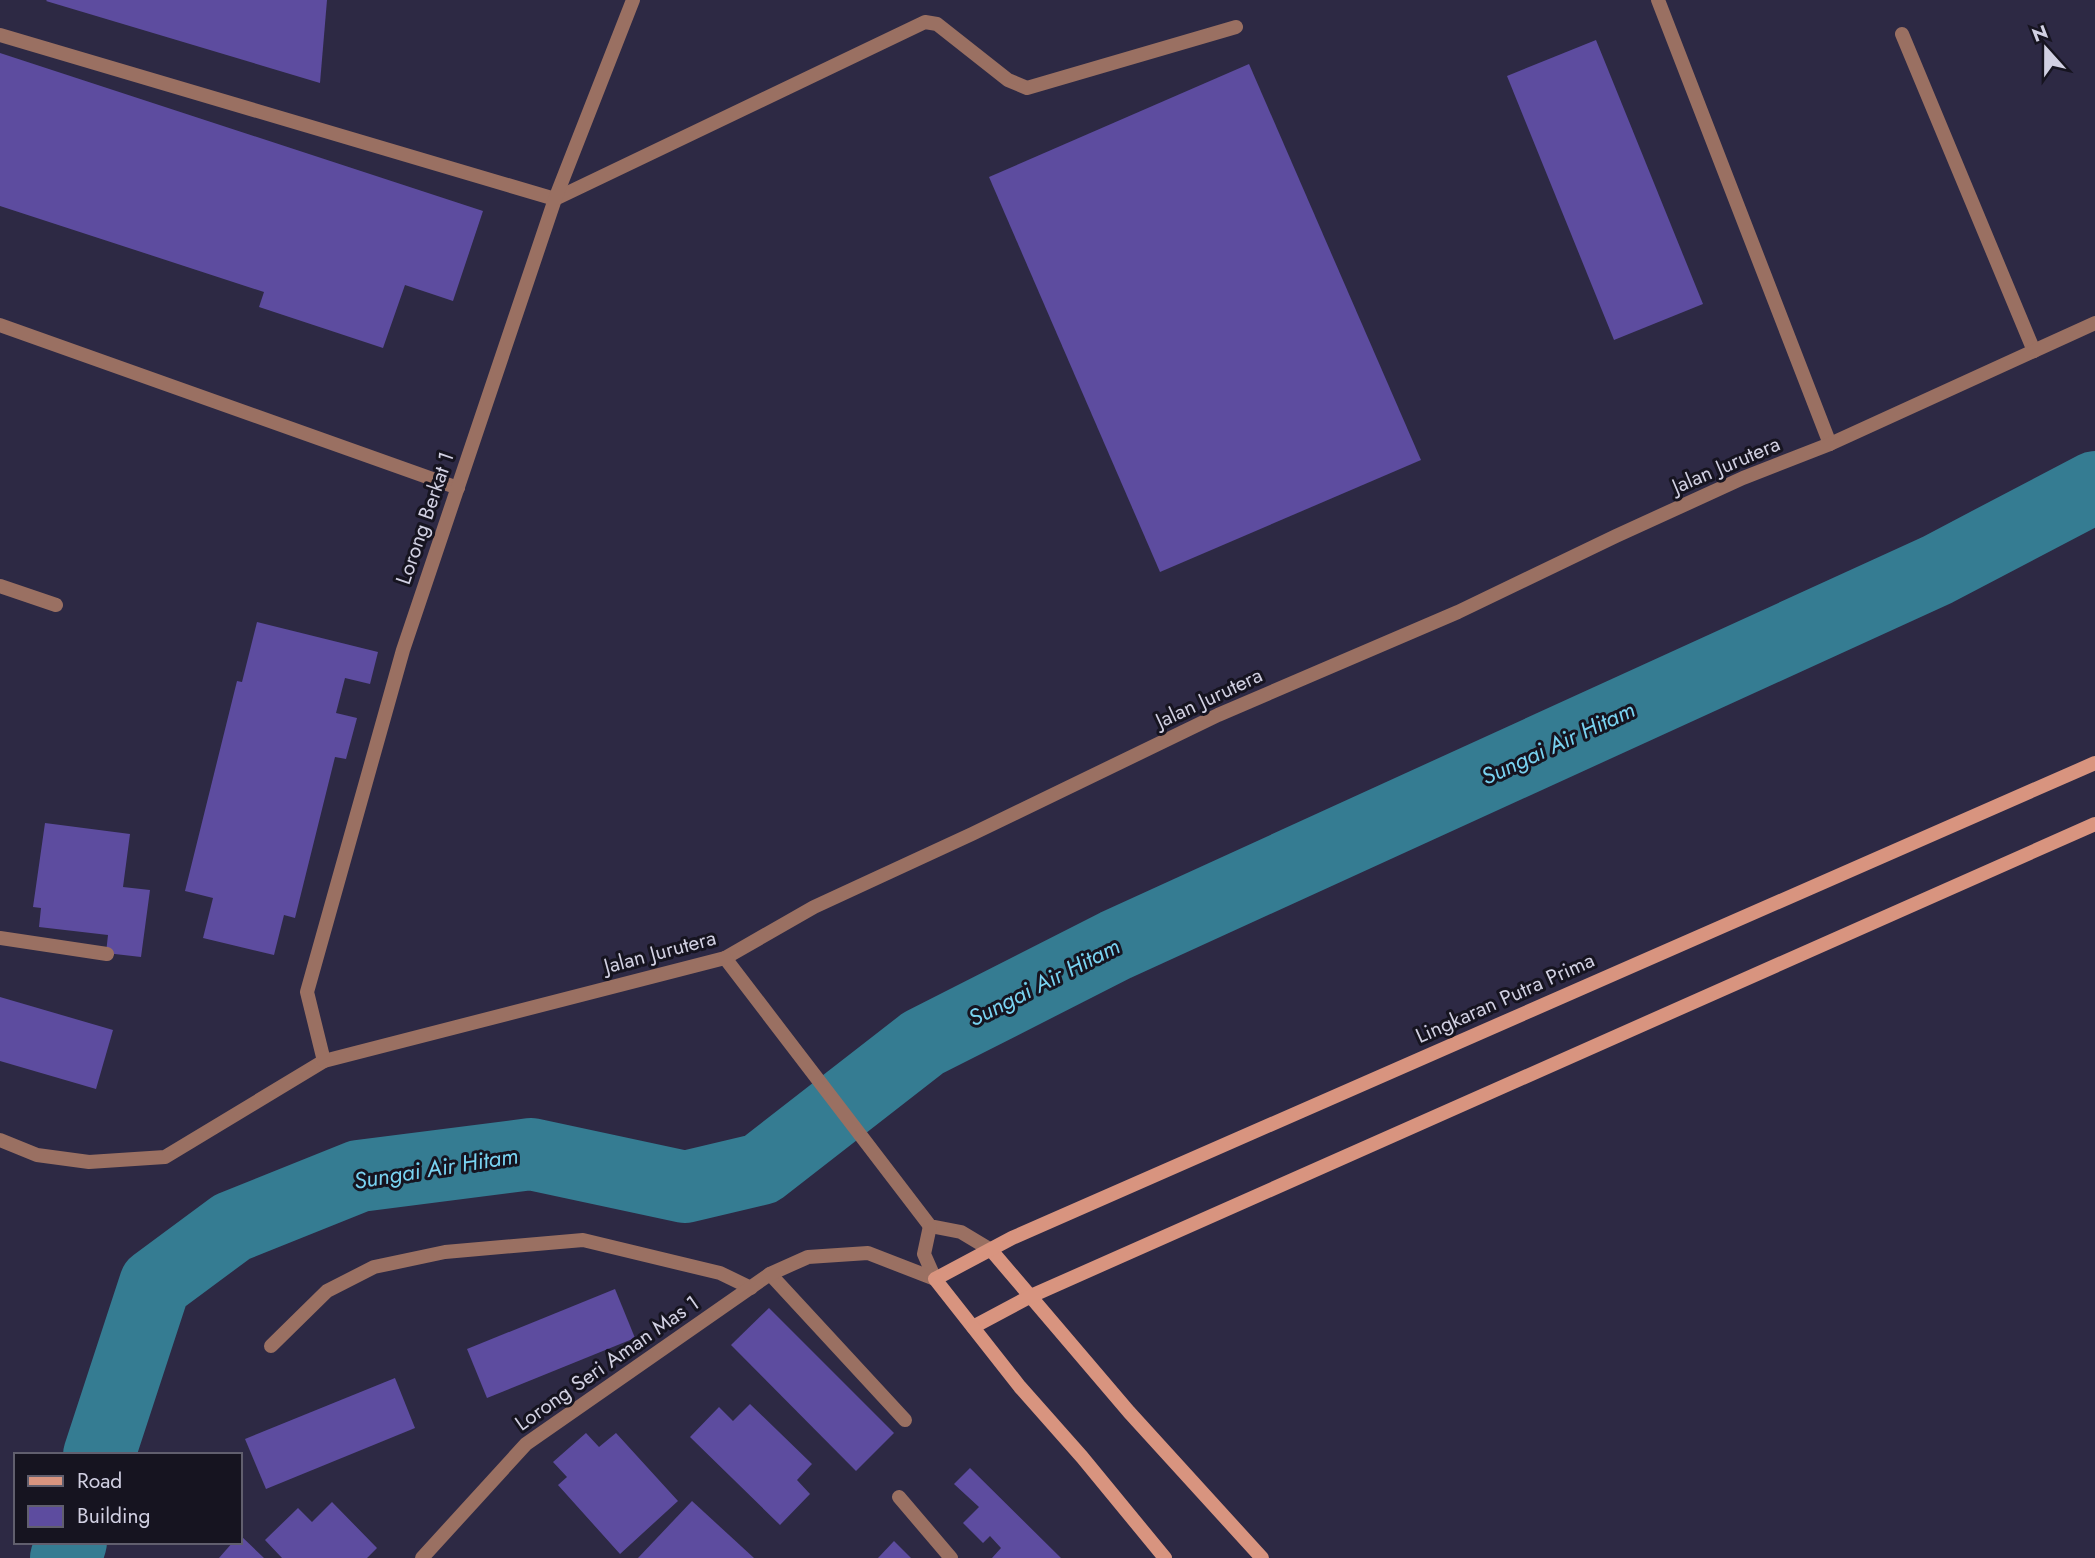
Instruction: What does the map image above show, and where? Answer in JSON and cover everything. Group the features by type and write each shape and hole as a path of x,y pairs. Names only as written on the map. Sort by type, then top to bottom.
{"main road":[{"name":"Lingkaran Putra Prima","path":"935,1279 1012,1238 2095,763"},
{"path":"973,1327 1031,1296 2095,824"},
{"path":"991,1250 1129,1412 1262,1558"},
{"path":"935,1279 1020,1387 1165,1558"}],"street":[{"name":"Lorong Berkat 1","path":"324,1061 307,992 403,650 555,199 633,0"},
{"path":"1658,0 1830,444"},
{"path":"0,35 555,199 925,22 937,24 1008,80 1027,88 1236,27"},
{"path":"1902,34 2035,351"},
{"name":"Jalan Jurutera","path":"0,1140 37,1155 89,1162 165,1157 324,1061 724,958 814,907 1218,715 1458,612 1616,536 1744,478 1830,444 2095,323"},
{"path":"0,325 458,488"},
{"path":"0,586 56,605"},
{"path":"0,938 107,954"},
{"path":"724,958 930,1226 961,1232 991,1250"},
{"path":"930,1226 924,1254 935,1279"},
{"path":"271,1346 327,1291 374,1267 445,1252 583,1240 720,1273 751,1288"},
{"name":"Lorong Seri Aman Mas 1","path":"422,1558 526,1444 771,1274 808,1257 867,1253 935,1279"},
{"path":"771,1274 905,1420"},
{"path":"899,1497 951,1558"}],"building":[{"path":"47,0 327,0 320,83 46,1"},
{"path":"1596,40 1703,304 1614,340 1507,76"},
{"path":"0,53 483,211 453,301 405,285 383,348 259,307 264,292 0,206"},
{"path":"1249,64 1421,460 1160,572 989,177"},
{"path":"257,622 378,652 370,684 345,678 336,713 357,718 346,759 335,757 295,918 284,915 274,955 203,938 213,898 185,891 237,681 242,682"},
{"path":"45,823 130,834 123,887 150,890 141,957 106,953 108,935 39,927 41,908 33,907"},
{"path":"0,997 113,1030 96,1089 0,1061"},
{"path":"615,1289 635,1338 487,1398 467,1349"},
{"path":"769,1308 894,1433 856,1471 731,1345"},
{"path":"395,1378 415,1428 266,1489 245,1439"},
{"path":"750,1404 812,1464 797,1480 810,1494 780,1525 690,1437 719,1407 733,1421"},
{"path":"586,1433 599,1447 616,1433 678,1501 620,1554 558,1485 567,1477 553,1462"},
{"path":"970,1468 1061,1558 992,1558 1001,1548 990,1536 983,1543 963,1523 979,1507 954,1484"},
{"path":"692,1501 754,1558 638,1558"},
{"path":"332,1502 377,1548 367,1558 282,1558 265,1540 298,1508 312,1522"},
{"path":"242,1537 264,1558 219,1558 231,1544 242,1544"},
{"path":"894,1541 911,1558 878,1558"}],"waterway":[{"name":"Sungai Air Hitam","path":"100,1453 155,1284 232,1227 359,1176 531,1154 685,1187 761,1169 923,1043 1116,945 1937,570 2095,487"},
{"name":"Sungai Air Hitam","path":"66,1558 70,1544"}]}
